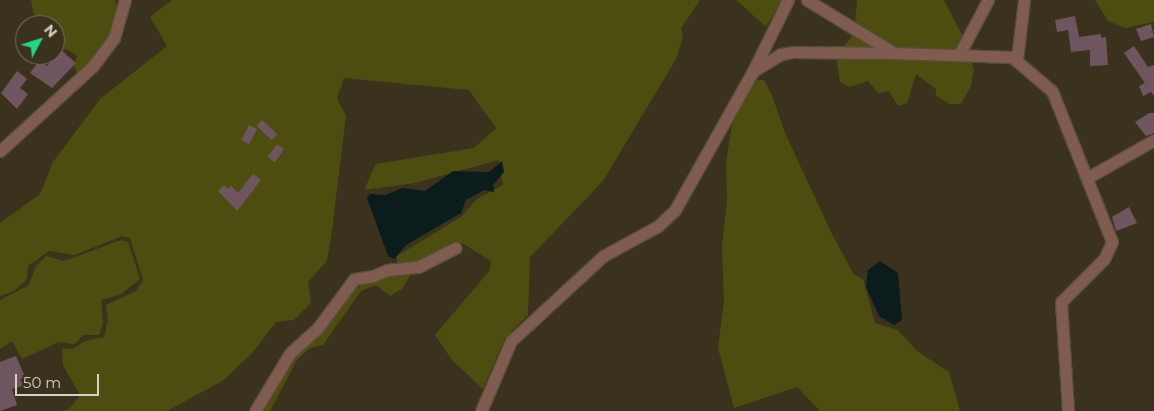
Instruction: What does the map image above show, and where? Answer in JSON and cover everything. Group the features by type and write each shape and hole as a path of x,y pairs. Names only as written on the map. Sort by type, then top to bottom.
{"street":[{"path":"0,151 93,66 114,38 125,0"},
{"path":"482,411 511,341 604,256 658,226 674,210 753,71 788,0"},
{"path":"807,0 894,53"},
{"path":"960,53 988,0"},
{"path":"1017,60 1024,0"},
{"path":"753,71 781,54 793,52 960,53 1017,60 1052,91 1112,242 1104,259 1061,302 1068,411"},
{"path":"1087,178 1154,140"},
{"path":"255,411 290,353 317,330 354,279 373,276 387,270 418,268 455,248"}],"shaded area":[{"path":"31,0 115,0 119,10 111,36 79,77 74,65 77,56 65,49 65,15 34,15"},
{"path":"172,0 700,0 681,28 683,37 676,59 603,181 530,257 528,315 505,338 483,389 452,360 435,335 490,270 491,261 462,243 416,266 402,289 390,296 376,285 361,291 323,345 310,348 297,360 270,411 261,411 293,355 306,341 319,336 349,292 397,266 397,256 461,217 477,199 503,185 499,160 415,183 364,190 376,164 474,148 496,128 469,90 344,78 337,98 346,116 332,230 327,261 308,282 311,303 294,320 276,322 253,352 224,380 167,411 63,411 70,408 80,395 63,365 62,348 73,349 85,341 104,337 108,319 106,305 136,291 143,280 130,238 122,236 75,255 49,251 28,266 27,279 14,291 0,296 0,223 40,194 53,162 100,99 167,46 150,17"},
{"path":"736,0 782,0 766,27"},
{"path":"857,0 944,0 963,37 974,69 971,86 961,104 950,104 936,96 936,89 916,74 907,103 898,106 889,91 878,93 868,81 850,87 840,82 836,57 854,33"},
{"path":"1095,0 1154,0 1154,22 1125,28 1108,21"},
{"path":"752,80 764,80 771,93 786,135 831,232 854,275 863,279 875,323 898,330 917,351 949,372 960,411 820,411 797,387 734,408 718,348 724,301 722,246 727,200 726,163 734,109"},
{"path":"502,161 504,172 493,185 494,192 484,190 466,200 461,213 406,245 394,259 388,256 367,198 370,194 385,195 403,188 425,191 453,171 489,172"},
{"path":"121,240 128,242 140,279 121,294 101,300 103,323 99,335 83,335 75,344 59,342 22,359 12,341 0,349 0,300 29,285 36,266 46,256 64,261"},
{"path":"880,261 898,273 902,320 894,325 879,316 866,287 868,270"}],"building":[{"path":"1075,16 1079,37 1101,34 1101,38 1106,37 1108,65 1090,66 1090,50 1071,52 1068,30 1057,32 1055,20"},
{"path":"1151,24 1154,37 1141,41 1136,29"},
{"path":"1134,46 1148,67 1154,65 1154,96 1151,92 1143,96 1139,86 1145,83 1124,53"},
{"path":"65,53 76,63 52,88 30,73 36,65 65,65"},
{"path":"17,71 27,79 20,88 28,94 17,109 1,93"},
{"path":"1149,113 1154,113 1154,133 1146,136 1135,122"},
{"path":"262,120 277,134 272,140 257,126"},
{"path":"249,125 257,129 249,144 241,140"},
{"path":"277,144 284,149 275,162 268,157"},
{"path":"253,174 261,180 237,211 218,191 224,185 228,189 231,186 238,193"},
{"path":"1129,207 1137,223 1116,231 1112,217"},
{"path":"16,356 28,384 12,389 17,405 0,411 0,362"}]}
